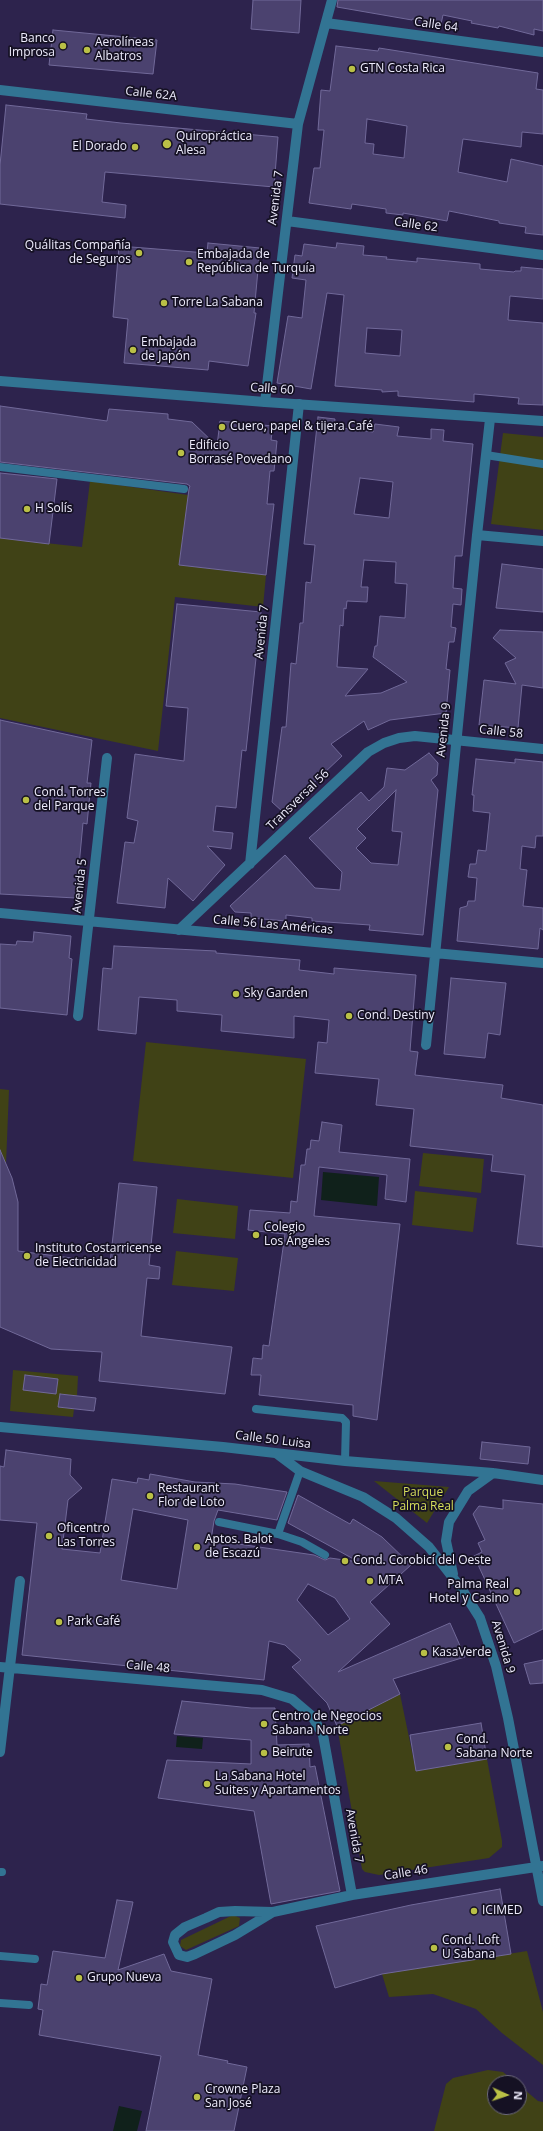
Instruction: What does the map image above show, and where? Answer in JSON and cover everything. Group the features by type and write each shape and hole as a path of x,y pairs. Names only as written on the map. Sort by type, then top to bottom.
{"street":[{"name":"Avenida 7","path":"265,402 298,124 332,0"},
{"name":"Calle 64","path":"326,23 543,52"},
{"name":"Calle 62A","path":"0,90 298,124"},
{"name":"Calle 62","path":"286,221 543,255"},
{"name":"Calle 60","path":"0,380 490,419 543,421"},
{"name":"Avenida 7","path":"250,864 299,404"},
{"name":"Avenida 9","path":"426,1045 490,419"},
{"path":"477,535 543,540"},
{"name":"Transversal 56","path":"179,930 368,752 399,738 415,736 456,740"},
{"name":"Calle 58","path":"456,740 543,749"},
{"name":"Avenida 5","path":"78,1016 107,758"},
{"name":"Calle 56 Las Américas","path":"0,913 543,963"},
{"name":"Calle 50 Luisa","path":"0,1427 345,1461 493,1473 543,1480"},
{"name":"Avenida 9","path":"276,1453 300,1471 363,1497 396,1518 429,1547 454,1578 480,1618 496,1666 540,1866 543,1901"},
{"path":"454,1578 446,1541 449,1522 468,1490 493,1473"},
{"path":"0,1752 5,1668 20,1581"},
{"name":"Calle 48","path":"5,1668 262,1690 292,1699"},
{"name":"Avenida 7","path":"292,1699 312,1716 323,1735 352,1895"},
{"name":"Calle 46","path":"273,1912 235,1935 187,1957 179,1955 173,1942 175,1935 185,1927 219,1912 273,1912 352,1895 540,1866"}],"lane":[{"path":"486,455 543,464"},
{"path":"0,467 184,489"},
{"path":"256,1409 342,1418 346,1422 345,1461"},
{"path":"278,1534 300,1471"},
{"path":"219,1522 278,1534 302,1542 325,1555"},
{"path":"0,1956 35,1959"},
{"path":"0,2003 30,2005"}],"green space":[{"path":"503,433 543,437 543,530 491,524"},
{"path":"90,481 188,495 179,565 266,575 263,607 175,597 158,751 0,718 0,538 82,547"},
{"path":"146,1042 306,1059 293,1178 133,1161"},
{"path":"0,1089 9,1090 6,1164 0,1165"},
{"path":"423,1153 484,1159 481,1193 419,1186"},
{"path":"415,1191 477,1198 473,1232 412,1225"},
{"path":"177,1199 238,1206 235,1239 173,1233"},
{"path":"176,1251 238,1258 234,1291 172,1285"},
{"path":"13,1370 78,1376 77,1396 60,1394 58,1407 74,1409 73,1417 10,1411"},
{"name":"Parque Palma Real","path":"374,1481 449,1487 427,1523"},
{"path":"400,1694 416,1771 487,1759 502,1841 502,1847 489,1858 379,1875 365,1872 362,1869 337,1726"},
{"path":"233,1915 240,1918 239,1926 186,1950 180,1946 181,1940"},
{"path":"527,1951 543,2012 543,2065 502,2033 476,2009 433,1994 389,1997 382,1974"},
{"path":"488,2070 503,2072 507,2075 487,2075 487,2115 527,2115 527,2092 538,2101 543,2102 543,2131 434,2131 446,2084 453,2078"}],"shaded area":[{"path":"323,1172 379,1177 377,1206 321,1200"},
{"path":"177,1736 203,1738 202,1749 176,1747"},
{"path":"119,2106 142,2111 137,2131 113,2131"}],"building":[{"path":"253,0 301,0 299,33 251,29"},
{"path":"338,0 543,0 543,31 534,29 534,35 499,26 498,28 471,23 472,21 443,15 441,24 412,20 337,7"},
{"path":"53,30 157,40 153,74 49,65"},
{"path":"336,46 378,51 379,48 538,73 536,89 543,90 543,134 522,132 521,147 463,139 458,172 507,182 511,159 543,166 543,235 525,233 526,227 499,223 499,221 449,211 447,221 403,213 403,215 386,213 386,209 352,204 351,209 309,203 314,168 320,168 324,130 318,130 321,90 330,91","holes":["367,119 407,126 404,158 373,154 374,144 365,143"]},
{"path":"6,105 87,114 86,119 278,137 274,187 105,172 102,202 126,205 125,218 0,204 0,165"},
{"name":"Torre La Sabana","path":"208,243 260,248 254,313 256,313 248,366 209,361 208,370 124,363 128,319 113,317 119,246 207,253"},
{"path":"337,243 364,246 363,255 417,262 417,258 480,264 480,269 514,272 521,271 521,267 543,269 543,299 510,296 508,320 543,323 543,405 518,404 519,398 474,394 474,402 398,396 398,391 382,392 382,390 335,386 344,295 327,293 311,389 277,383 288,316 302,318 306,280 292,278 295,255 302,256 304,244 336,248","holes":["367,328 402,330 400,356 365,353"]},
{"path":"0,406 107,421 109,409 168,414 168,419 192,422 217,446 220,421 273,426 271,440 277,441 274,471 270,471 267,504 274,504 266,575 179,565 190,486 187,484 0,462"},
{"path":"318,417 335,419 334,427 373,432 375,424 399,427 397,436 431,439 431,429 444,430 443,441 473,444 462,556 455,556 453,588 462,589 461,605 453,604 451,627 456,628 454,642 449,642 446,669 450,670 446,713 390,720 368,730 364,721 331,744 342,756 283,812 272,802 282,727 286,727 291,663 296,664 300,623 303,623 306,582 311,583 315,545 304,544","holes":["360,478 393,482 389,518 354,514","364,560 396,562 395,583 407,584 405,618 380,616 377,646 375,646 373,657 407,682 381,693 345,696 368,669 337,667 340,625 343,626 344,608 346,609 347,601 367,602 368,587 361,587"]},
{"name":"H Solís","path":"0,473 57,479 49,544 0,538"},
{"path":"502,564 543,569 543,612 496,608"},
{"path":"177,604 261,612 246,751 242,750 236,808 216,806 213,831 233,833 231,849 207,846 225,865 193,901 168,878 165,908 117,903 125,842 134,843 138,821 127,818 135,754 184,761 188,708 166,706"},
{"path":"500,630 543,632 543,688 522,685 518,728 479,725 484,680 516,684 505,663 516,658 493,638"},
{"path":"0,720 92,740 87,783 91,783 87,824 83,823 76,898 0,894"},
{"path":"429,753 438,763 437,775 431,780 438,790 423,935 369,930 370,925 312,921 312,918 286,915 286,921 251,918 251,913 235,912 230,906 285,855 315,888 340,890 342,872 309,838 361,792 369,801 384,787 387,768 405,770","holes":["396,790 392,831 402,832 398,865 371,863 356,848 366,838 357,829"]},
{"path":"476,759 515,763 515,759 543,762 543,836 536,836 535,848 522,846 520,869 527,870 523,906 543,908 543,930 540,928 538,949 457,941 460,908 467,906 468,901 475,901 477,878 468,877 470,864 476,864 478,850 486,851 490,813 473,811 474,795 472,795"},
{"path":"34,932 71,936 69,958 72,959 67,1015 0,1008 0,944 16,945 17,941 33,942"},
{"path":"114,946 216,951 216,953 300,960 299,970 334,974 334,968 416,975 410,1051 418,1052 415,1075 503,1085 501,1098 543,1105 543,1247 517,1244 525,1175 491,1171 493,1155 410,1146 414,1109 376,1105 379,1079 315,1073 318,1042 327,1043 329,1020 294,1016 294,1038 221,1031 222,1015 177,1011 177,1000 139,997 136,1034 98,1030 103,968 112,969"},
{"path":"451,978 506,983 500,1035 488,1033 485,1058 444,1054"},
{"path":"322,1122 342,1125 339,1152 410,1159 406,1202 385,1199 387,1175 319,1167 314,1216 400,1224 377,1420 353,1416 353,1405 259,1395 261,1375 251,1375 253,1358 262,1359 263,1345 269,1346 285,1234 248,1230 250,1210 290,1213 291,1201 297,1202 301,1165 305,1165 307,1149 310,1149 311,1140 319,1141"},
{"path":"0,1150 12,1178 18,1202 18,1251 110,1263 119,1183 157,1187 149,1265 160,1267 159,1279 147,1278 141,1336 232,1347 225,1394 99,1381 102,1352 51,1349 0,1327"},
{"path":"25,1375 58,1379 56,1394 23,1390"},
{"path":"60,1394 96,1398 94,1411 58,1407"},
{"path":"482,1442 530,1447 528,1464 480,1459"},
{"path":"6,1450 71,1459 70,1475 82,1488 68,1500 62,1549 100,1553 112,1479 137,1483 138,1478 149,1480 150,1474 195,1482 235,1484 287,1492 277,1520 218,1510 214,1521 211,1540 314,1555 325,1560 330,1558 359,1562 288,1523 298,1495 350,1524 353,1519 382,1537 411,1565 370,1602 390,1624 338,1672 450,1623 465,1657 393,1679 400,1694 337,1726 327,1703 292,1667 301,1660 285,1645 269,1641 264,1680 22,1655 37,1523 0,1520 0,1466 4,1467","holes":["133,1509 188,1520 177,1589 121,1580","308,1584 335,1598 350,1619 328,1635 297,1600"]},
{"name":"Palma Real Hotel y Casino","path":"503,1500 543,1504 543,1629 514,1643 474,1556 482,1552 478,1543 485,1540 473,1514 479,1506 503,1509"},
{"path":"543,1660 543,1683 530,1684 524,1664"},
{"path":"182,1701 251,1708 275,1708 277,1745 309,1744 310,1767 315,1766 340,1891 271,1904 254,1811 158,1798 167,1760 251,1764 251,1740 174,1734"},
{"name":"Cond. Sabana Norte","path":"481,1723 487,1759 416,1771 410,1735"},
{"path":"500,1889 511,1954 382,1974 335,1988 316,1926 411,1905"},
{"path":"117,1900 133,1902 118,1970 164,1954 171,1971 212,1979 198,2055 228,2061 227,2063 247,2067 234,2131 146,2131 161,2056 39,2035 43,2010 38,2009 41,1984 47,1985 53,1951 105,1958"}],"place":[{"name":"Banco Improsa","path":"63,46"},
{"name":"Aerolíneas Albatros","path":"87,50"},
{"name":"GTN Costa Rica","path":"352,69"},
{"name":"Quiropráctica Alesa","path":"167,144"},
{"name":"El Dorado","path":"135,147"},
{"name":"Quálitas Compañía de Seguros","path":"139,253"},
{"name":"Embajada de República de Turquía","path":"189,262"},
{"name":"Torre La Sabana","path":"164,303"},
{"name":"Embajada de Japón","path":"133,350"},
{"name":"Cuero, papel & tijera Café","path":"222,427"},
{"name":"Edificio Borrasé Povedano","path":"181,453"},
{"name":"H Solís","path":"27,509"},
{"name":"Cond. Torres del Parque","path":"26,800"},
{"name":"Sky Garden","path":"236,994"},
{"name":"Cond. Destiny","path":"349,1016"},
{"name":"Colegio Los Ángeles","path":"256,1235"},
{"name":"Instituto Costarricense de Electricidad","path":"27,1256"},
{"name":"Restaurant Flor de Loto","path":"150,1496"},
{"name":"Oficentro Las Torres","path":"49,1536"},
{"name":"Aptos. Balot de Escazú","path":"197,1547"},
{"name":"Cond. Corobicí del Oeste","path":"345,1561"},
{"name":"MTA","path":"370,1581"},
{"name":"Palma Real Hotel y Casino","path":"517,1592"},
{"name":"Park Café","path":"59,1622"},
{"name":"KasaVerde","path":"424,1653"},
{"name":"Centro de Negocios Sabana Norte","path":"264,1724"},
{"name":"Cond. Sabana Norte","path":"448,1747"},
{"name":"Beirute","path":"264,1753"},
{"name":"La Sabana Hotel Suites y Apartamentos","path":"207,1784"},
{"name":"ICIMED","path":"474,1911"},
{"name":"Cond. Loft U Sabana","path":"434,1948"},
{"name":"Grupo Nueva","path":"79,1978"},
{"name":"Crowne Plaza San José","path":"197,2097"}]}
